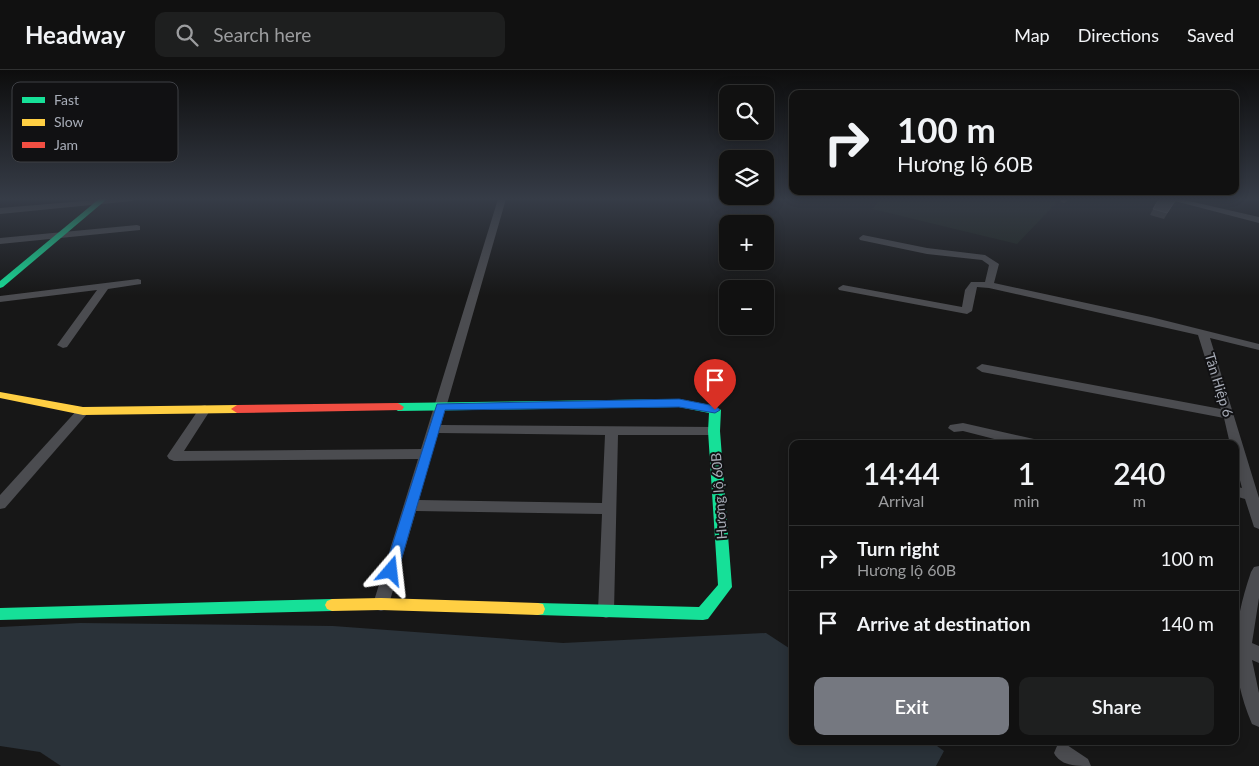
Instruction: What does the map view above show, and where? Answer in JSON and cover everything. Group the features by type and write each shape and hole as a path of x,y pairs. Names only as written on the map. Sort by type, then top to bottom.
{"street":[{"path":"0,285 64,231"},
{"path":"0,241 93,231"},
{"path":"381,604 492,231"},
{"path":"863,238 927,251 985,258 994,264 989,284"},
{"path":"0,299 138,282"},
{"path":"843,288 966,311 970,290 974,284 989,284 1259,347"},
{"path":"63,345 105,286"},
{"name":"Tân Hiệp 6","path":"1203,333 1236,440"},
{"path":"982,368 1229,415"},
{"path":"0,395 83,411 440,406"},
{"name":"Hương lộ 60B","path":"0,614 381,604 703,614 725,587 714,431 715,410 679,403 440,406"},
{"path":"205,409 174,456 426,454"},
{"path":"0,504 83,411"},
{"path":"954,428 963,427 1017,440"},
{"path":"433,429 714,431"},
{"path":"606,611 612,431"},
{"name":"Tân Hiệp 6","path":"1239,451 1259,524"},
{"path":"1239,492 1251,495"},
{"path":"410,505 609,509"},
{"path":"1259,572 1245,620 1243,667 1259,718"},
{"path":"1244,647 1259,655"},
{"path":"1064,753 1081,766"}],"shaded area":[{"path":"965,231 1029,231 1017,244"},
{"path":"80,623 333,626 563,643 766,633 789,648 789,745 936,745 944,751 936,766 61,766 40,752 0,746 0,627"}],"traffic: fast":[{"path":"0,285 64,231"},
{"path":"398,407 679,403 715,410 714,431 725,587 703,614 538,609"},
{"path":"0,614 332,605"}],"traffic: slow":[{"path":"0,395 83,411 237,409"},
{"path":"332,605 381,604 538,609"}],"traffic: jam":[{"path":"237,409 398,407"}],"route":[{"path":"391,571 440,406 679,403 715,410"}]}
